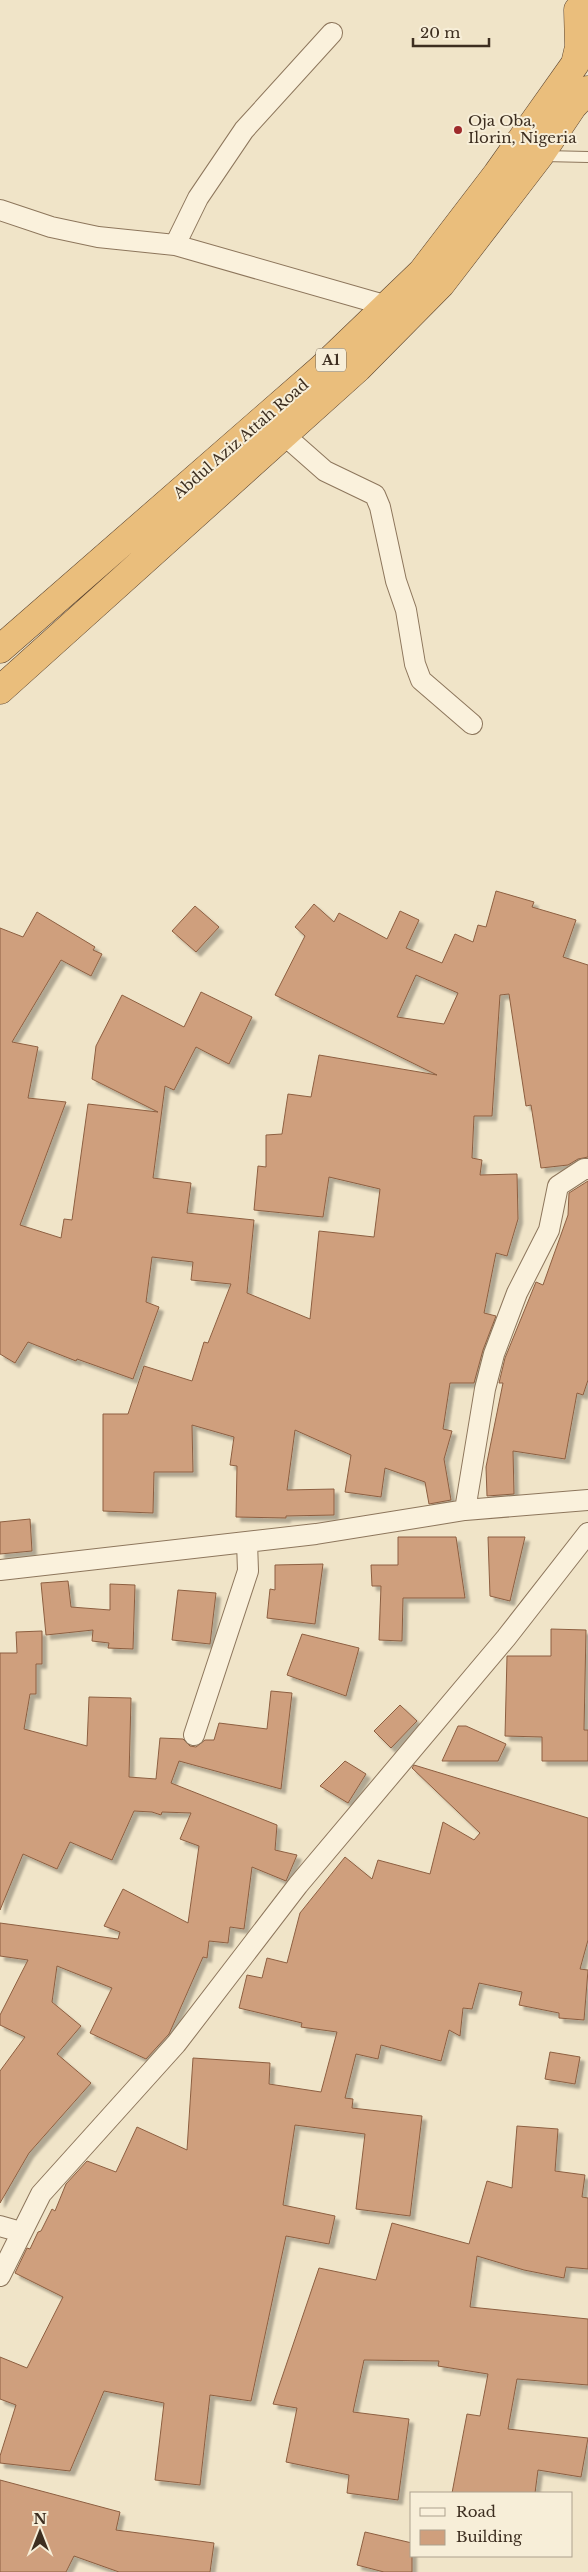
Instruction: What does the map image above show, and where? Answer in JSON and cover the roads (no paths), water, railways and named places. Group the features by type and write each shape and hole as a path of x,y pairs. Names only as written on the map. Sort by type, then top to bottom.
{"highway":[{"name":"Abdul Aziz Attah Road","path":"0,649 322,369 422,272 460,225 575,64 579,47 581,15"},
{"name":"Abdul Aziz Attah Road","path":"0,690 358,368 441,284 540,156 573,106 588,90"}],"street":[{"path":"174,245 198,198 244,130 332,33"},
{"path":"0,210 51,226 98,237 174,245 388,306"},
{"path":"283,434 325,471 375,495 380,507 396,581 406,610 415,664 421,680 472,724"},
{"path":"465,1510 485,1389 496,1347 517,1293 549,1230 558,1186 584,1169 588,1169"},
{"path":"0,1570 316,1534 465,1510 588,1500"},
{"path":"0,2276 40,2194 176,2044 298,1885 506,1638 588,1533"},
{"path":"194,1735 248,1571 247,1542"},
{"path":"0,2226 21,2232"}],"lane":[{"path":"540,156 588,157"}],"place":[{"name":"Oja Oba, Ilorin, Nigeria","path":"458,130"}]}
